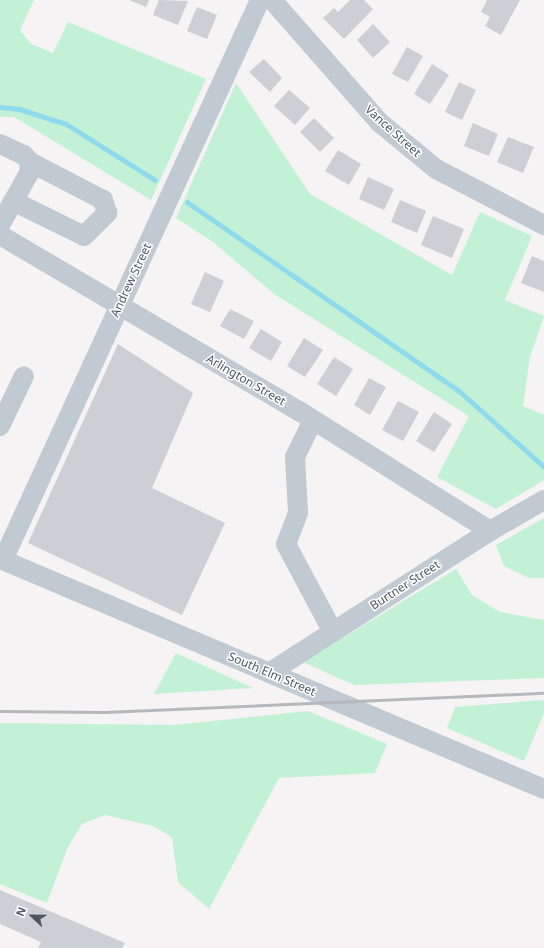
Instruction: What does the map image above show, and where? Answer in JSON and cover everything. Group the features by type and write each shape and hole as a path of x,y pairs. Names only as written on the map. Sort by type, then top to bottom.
{"street":[{"name":"Andrew Street","path":"1,560 260,0"},
{"name":"Vance Street","path":"272,0 379,122 436,169 544,225"},
{"path":"0,144 24,154 30,162 103,200 107,213 84,236 13,201"},
{"path":"0,225 29,173 30,162"},
{"name":"Arlington Street","path":"0,235 313,420 490,530"},
{"path":"0,426 24,376"},
{"path":"313,420 295,458 298,513 286,544 333,632"},
{"name":"Burtner Street","path":"269,673 490,530 544,500"},
{"name":"South Elm Street","path":"1,560 544,789"}],"green space":[{"path":"0,0 34,0 20,30 31,44 53,53 68,22 206,79 151,200 14,117 0,117"},
{"path":"236,83 310,194 452,275 480,212 532,236 505,300 544,316 530,357 523,406 544,415 544,480 496,509 437,477 469,416 274,294 213,242 176,218"},
{"path":"544,518 544,578 529,578 504,566 496,545"},
{"path":"456,569 472,595 500,612 544,620 544,678 354,685 303,662"},
{"path":"176,653 253,688 154,694"},
{"path":"544,700 544,713 524,761 447,728 455,707"},
{"path":"308,711 387,744 375,773 279,778 209,909 178,882 172,837 153,826 105,815 82,824 67,849 47,903 0,884 0,723 174,725"}],"building":[{"path":"129,0 149,0 146,7"},
{"path":"159,0 188,1 178,25 153,15"},
{"path":"350,0 364,0 373,9 344,39 323,18 334,8 338,12"},
{"path":"487,0 520,0 501,35 485,26 490,17 481,12"},
{"path":"197,7 217,15 207,39 187,31"},
{"path":"373,24 390,42 373,58 357,40"},
{"path":"407,47 423,56 408,82 392,74"},
{"path":"264,59 282,78 270,92 249,72"},
{"path":"432,64 449,75 430,104 414,94"},
{"path":"459,82 476,90 462,120 445,112"},
{"path":"289,90 310,108 295,125 274,106"},
{"path":"314,118 334,138 320,152 300,132"},
{"path":"473,123 498,134 489,156 464,146"},
{"path":"508,137 534,147 523,173 497,162"},
{"path":"338,150 361,164 349,185 325,171"},
{"path":"368,177 394,189 384,210 359,199"},
{"path":"400,200 426,211 417,233 391,222"},
{"path":"433,216 464,229 452,258 421,245"},
{"path":"532,256 544,261 544,292 521,283"},
{"path":"205,272 224,281 210,312 191,304"},
{"path":"230,309 254,321 244,339 220,326"},
{"path":"261,329 282,342 271,361 249,348"},
{"path":"304,338 323,350 305,377 287,366"},
{"path":"118,344 193,393 152,488 225,523 182,615 28,543"},
{"path":"334,357 353,369 336,396 317,384"},
{"path":"369,378 386,387 370,415 354,405"},
{"path":"398,401 419,412 403,441 382,430"},
{"path":"434,412 452,424 434,452 416,441"},
{"path":"0,890 125,943 122,948 38,948 41,942 0,924"}],"waterway":[{"path":"0,107 19,109 66,124 155,180"},
{"path":"187,202 458,390 544,467"}],"railway":[{"path":"0,711 105,712 544,693"}]}
